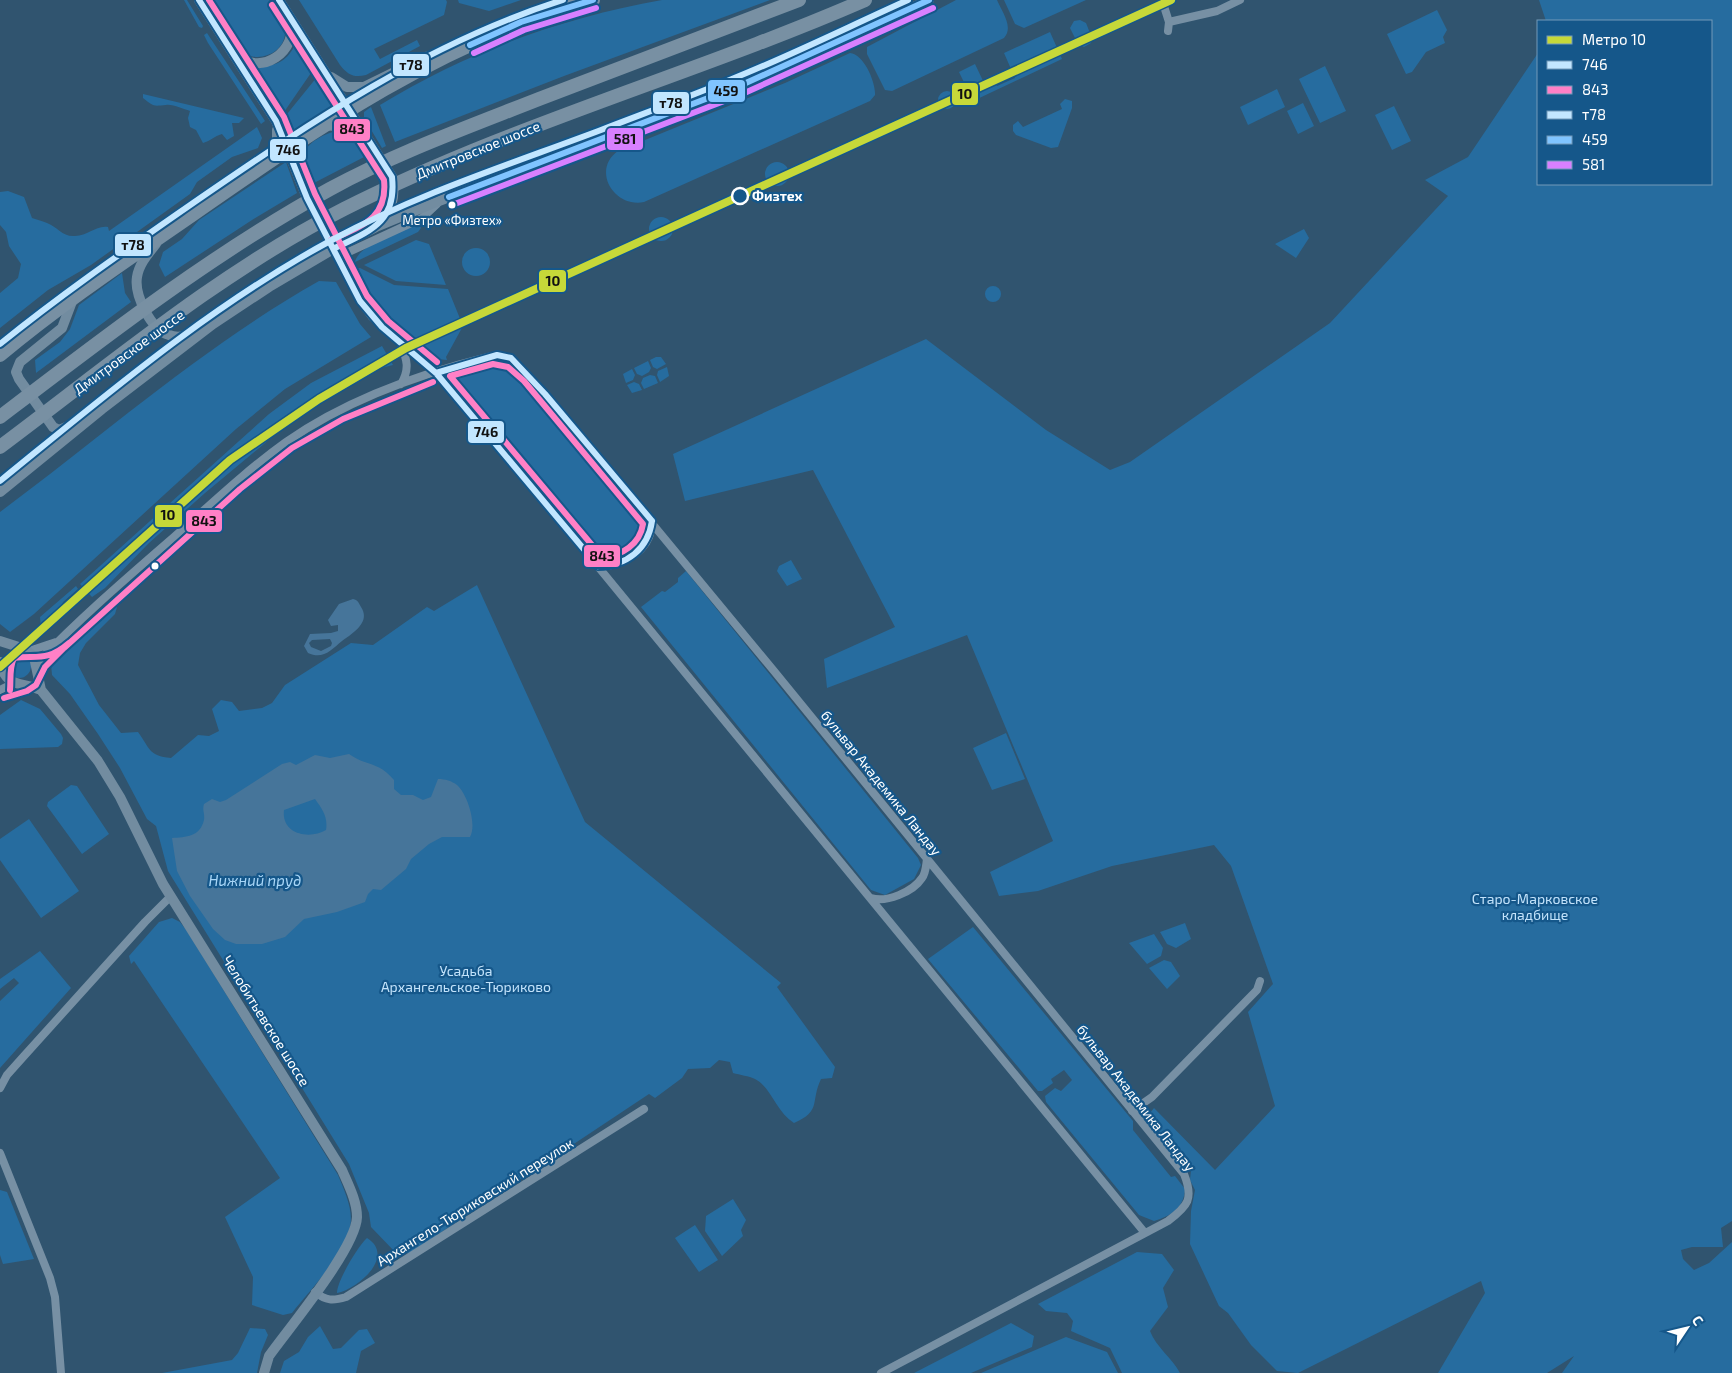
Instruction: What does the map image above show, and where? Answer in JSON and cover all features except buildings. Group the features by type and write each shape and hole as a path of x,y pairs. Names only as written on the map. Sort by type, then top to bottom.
{"highway":[{"path":"0,356 73,299 163,235 349,109 456,52 521,22 593,0"},
{"name":"Дмитровское шоссе","path":"0,417 130,318 258,230 361,173 484,121 799,0"},
{"name":"Дмитровское шоссе","path":"0,447 208,293 288,240 386,188 494,144 865,0"}],"main road":[{"path":"199,0 276,121 307,198 336,252"},
{"path":"279,0 392,177 395,190 390,210 376,227"},
{"path":"0,492 102,409 213,324 268,287 336,252 376,227 441,200 736,87 929,0"},
{"path":"230,47 244,61 250,63 263,63 273,60 284,51 289,43 292,30 289,15"},
{"path":"326,73 348,87 364,87 425,57 456,52"},
{"path":"258,169 268,159 277,141 276,121"},
{"path":"325,125 344,127 369,141"},
{"path":"163,235 145,257 137,277 138,297 141,305 162,332 169,335 184,336 213,324"},
{"path":"73,299 62,328 20,362 16,372 53,427 59,430 102,409"},
{"path":"0,348 16,342"},
{"path":"0,641 25,649"},
{"path":"25,649 7,652 0,663 3,675 17,683 41,690"},
{"name":"Челобитьевское шоссе","path":"25,649 36,667 41,690 98,761 171,896 342,1170 352,1192 356,1209 355,1228 336,1263 269,1356 264,1373"},
{"path":"17,683 31,678 36,667"}],"street":[{"path":"1162,0 1169,22 1168,31"},
{"path":"1169,22 1217,11 1240,0"},
{"path":"441,200 422,218 336,252 360,301 382,327 436,373 490,435 1145,1233"},
{"path":"401,343 408,365 406,375 401,384"},
{"name":"бульвар Академика Ландау","path":"436,373 488,356 497,355 511,358 540,388 652,521 1184,1174 1190,1192 1186,1204 1178,1213 1145,1233 881,1373"},
{"path":"36,667 58,641 128,577 282,445 343,410 401,384 436,373"},
{"path":"598,566 617,564 644,545 648,538 652,521"},
{"path":"25,649 58,641"},
{"path":"3,675 1,689 17,683"},
{"path":"871,898 888,899 914,887 924,875 927,859"},
{"path":"0,1088 24,1056 145,922 171,896"},
{"path":"1132,1111 1156,1093 1257,990 1260,982"},
{"name":"Архангело-Тюриковский переулок","path":"315,1292 324,1299 337,1300 346,1297 644,1109"},
{"path":"0,1153 50,1278 54,1297 61,1373"}],"green space":[{"path":"184,0 187,0 203,26 202,28 199,27"},
{"path":"207,0 269,0 284,24 285,37 281,45 276,51 261,57 245,54 238,49"},
{"path":"299,0 446,0 447,2 444,15 374,49 380,59 417,40 420,46 366,75 355,76 340,65"},
{"path":"458,0 521,0 489,11 459,3"},
{"path":"662,0 770,0 564,76 395,142 380,105 413,86 481,53 516,39 588,17"},
{"path":"956,0 997,0 1007,24 1007,34 1004,38 892,91 885,90 867,54 867,47"},
{"path":"1004,0 1086,0 1024,28 1015,24"},
{"name":"Старо-Марковское кладбище","path":"1539,0 1732,0 1732,1221 1721,1228 1723,1247 1692,1247 1681,1250 1683,1259 1694,1270 1709,1263 1732,1242 1732,1373 1562,1373 1574,1356 1547,1373 1438,1373 1485,1293 1481,1281 1298,1373 1277,1371 1251,1345 1228,1313 1219,1306 1190,1244 1191,1211 1195,1190 1190,1180 1191,1170 1149,1119 1150,1113 1154,1108 1215,1170 1275,1106 1248,1012 1273,984 1231,866 1214,845 1112,866 1038,891 999,896 990,872 1053,841 967,635 827,688 824,659 895,627 813,470 685,501 673,454 926,339 1046,430 1110,470 1130,462 1330,323 1448,196 1425,180 1468,157 1537,54 1537,185 1712,185 1712,20 1546,20"},
{"path":"1437,10 1447,30 1443,37 1445,43 1426,52 1412,72 1406,74 1387,34"},
{"path":"1080,20 1086,23 1092,38 1091,43 1084,47 1078,44 1070,28 1074,21"},
{"path":"1050,32 1062,59 973,101 959,72 975,64 985,85 995,81 997,86 1015,78 1004,53"},
{"path":"207,33 265,121 261,124 208,43 204,35"},
{"path":"296,43 313,70 280,115 252,70 282,61 292,51"},
{"path":"850,53 860,58 871,77 875,95 870,101 644,202 633,202 623,199 615,194 610,186 606,177 606,168 610,159 618,151 785,83"},
{"path":"1325,66 1346,111 1320,123 1299,79"},
{"path":"317,77 334,104 292,132 283,119"},
{"path":"1277,89 1285,107 1248,125 1240,107"},
{"path":"947,91 953,94 956,100 953,106 947,109 941,106 938,100 941,94"},
{"path":"143,94 244,118 239,123 232,123 234,136 227,140 222,134 203,143 196,130 190,127 188,118 190,111 172,105 154,105 143,98"},
{"path":"1065,99 1072,101 1072,108 1058,147 1051,148 1016,135 1013,131 1013,125 1018,121 1023,127 1062,109 1060,104"},
{"path":"1303,103 1314,126 1298,134 1287,111"},
{"path":"1394,106 1411,141 1392,150 1375,115"},
{"path":"371,107 386,146 382,148 364,118 364,112"},
{"path":"257,127 262,138 258,148 232,157 197,182 190,194 91,265 48,290 0,328 0,293 18,278 21,264 9,246 6,232 0,225 0,192 8,191 24,197 32,218 51,225 67,235 80,236 104,227 108,227 109,231"},
{"path":"337,131 353,136 366,156 312,184 302,167 301,160 303,154 312,143 324,135"},
{"path":"286,162 297,193 165,277 159,265 163,252 182,239 199,220"},
{"path":"777,162 786,165 789,174 786,183 777,186 768,183 765,174 768,165"},
{"path":"661,217 670,220 673,229 670,238 661,241 652,238 649,229 652,220"},
{"path":"418,223 421,228 418,232 355,262 358,256 372,244"},
{"path":"1304,229 1309,238 1296,258 1275,244"},
{"path":"416,240 429,244 446,285 396,281 364,265"},
{"path":"476,248 486,252 490,262 486,272 476,276 466,272 462,262 466,252"},
{"path":"360,268 394,285 448,289 463,326 446,357 447,360 437,359 389,321 371,299 363,285 355,269"},
{"path":"122,273 125,293 131,302 36,373 35,360 60,342 70,329 79,305"},
{"path":"319,281 336,282 360,324 371,337 285,389 236,429 34,614 10,632 0,624 0,512 195,362 277,306"},
{"path":"993,286 1001,294 993,302 985,294"},
{"path":"382,346 393,365 365,372 331,388 205,493 149,543 105,588 92,597 80,584 269,414 311,383"},
{"path":"661,357 666,364 657,369 653,367 650,360"},
{"path":"648,361 651,368 649,372 642,376 637,374 634,368"},
{"path":"499,364 507,366 519,379 521,378 644,520 644,533 641,539 627,554 612,561 599,558 497,433 457,389 456,379 459,373"},
{"path":"667,367 669,376 660,382 657,375 658,371"},
{"path":"632,369 635,375 633,380 626,383 623,374"},
{"path":"650,375 655,376 658,383 644,389 641,383 643,378"},
{"path":"634,382 639,384 642,390 632,393 627,385"},
{"path":"791,560 802,579 787,586 777,571 779,566"},
{"path":"686,571 918,858 921,865 914,879 885,895 871,890 641,607 662,591 665,592 678,582 678,578"},
{"name":"Усадьба Архангельское-Тюриково","path":"477,585 585,822 781,983 777,987 835,1067 832,1078 821,1079 812,1110 803,1119 794,1123 783,1113 761,1083 753,1078 733,1073 730,1062 719,1060 710,1068 688,1069 682,1078 655,1098 649,1094 416,1249 409,1253 397,1254 371,1227 369,1213 349,1164 168,871 156,826 147,819 120,768 98,734 70,694 52,675 51,664 54,659 112,607 117,607 115,614 86,643 80,653 78,665 99,705 121,733 138,732 150,750 163,757 171,758 198,735 209,736 219,731 212,709 221,700 232,702 239,711 262,708 272,703 285,685 351,643 373,645 427,607 434,611"},
{"path":"76,586 78,589 63,602 59,614 41,630 40,617"},
{"path":"19,654 27,658 31,666 27,674 19,678 11,674 7,666 11,658"},
{"path":"21,700 40,709 61,734 63,738 62,744 58,747 0,749 0,715"},
{"path":"1006,733 1025,779 992,790 973,748"},
{"path":"71,785 77,786 109,834 82,854 47,806 48,802"},
{"path":"29,819 79,891 41,918 0,860 0,839"},
{"path":"172,918 180,922 187,931 338,1175 348,1200 351,1220 347,1238 326,1272 292,1313 283,1315 252,1305 253,1277 225,1217 280,1178 134,961 131,964 129,956 159,922"},
{"path":"1185,923 1191,939 1176,948 1167,944 1160,932"},
{"path":"973,927 1133,1121 1133,1130 1171,1177 1175,1176 1185,1189 1182,1201 1171,1214 1154,1221 1139,1215 1046,1102 1045,1096 1055,1088 1061,1091 1072,1080 1064,1070 1051,1079 1053,1083 1042,1091 1038,1091 928,959"},
{"path":"1154,934 1163,948 1161,956 1147,964 1129,943"},
{"path":"40,951 71,988 0,1068 0,1001 19,983 14,978 0,989 0,979"},
{"path":"1164,960 1171,962 1180,976 1167,989 1149,968"},
{"path":"0,1190 7,1192 34,1259 3,1264 0,1255"},
{"path":"733,1199 746,1220 741,1230 743,1236 722,1256 705,1231 706,1216"},
{"path":"695,1225 718,1260 699,1272 675,1238"},
{"path":"367,1238 375,1245 378,1254 376,1262 363,1279 346,1290 337,1293 340,1280"},
{"path":"1137,1252 1162,1254 1174,1270 1163,1288 1168,1307 1150,1331 1156,1342 1180,1373 1122,1373 1110,1348 1071,1331 1073,1321 1067,1313 1046,1311 1038,1304"},
{"path":"1011,1323 1034,1336 1032,1347 971,1373 914,1373"},
{"path":"320,1326 333,1349 341,1348 359,1330 367,1329 375,1343 361,1351 356,1373 280,1373 284,1361 299,1352 308,1337"},
{"path":"250,1328 265,1329 268,1335 261,1352 257,1373 162,1373 232,1360 238,1353"},
{"path":"1066,1337 1107,1352 1118,1373 981,1373"}],"water":[{"path":"353,599 357,601 364,612 364,618 359,627 330,651 322,655 308,653 304,646 310,634 338,631 338,625 331,626 328,620 339,604","holes":["330,639 331,646 321,651 311,647 309,643 312,640"]},
{"name":"Нижний пруд","path":"349,754 378,767 394,780 394,789 401,795 413,795 423,800 431,797 438,779 453,782 461,790 468,803 472,818 470,837 442,837 429,844 411,859 406,869 381,890 373,889 368,894 365,902 337,912 304,919 285,937 262,944 236,944 225,940 213,929 190,896 177,871 172,838 196,833 204,820 204,804 212,799 220,802 226,800 282,764 290,762 296,765 315,755 330,758","holes":["315,799 326,817 326,830 312,834 298,833 291,830 284,818 284,810"]}],"metro line":[{"name":"10","path":"0,667 230,460 319,399 406,348 1171,0"}],"transit line":[{"name":"746","path":"199,0 276,121 307,198 360,301 382,327 436,373 598,566"},
{"name":"843","path":"209,0 284,117 315,194 367,296 388,321 437,362"},
{"name":"746","path":"279,0 392,177 390,205 385,215 370,230 335,248"},
{"name":"т78","path":"0,344 122,253 239,171 327,114 418,61 465,38 513,17 563,0"},
{"name":"459","path":"470,45 521,22 593,0"},
{"name":"т78","path":"0,481 120,384 202,322 287,265 364,223 431,194 716,86 908,0"},
{"name":"459","path":"449,197 737,87 929,0"},
{"name":"843","path":"272,5 384,180 382,204 377,212 362,225 331,240"},
{"name":"581","path":"474,53 524,30 596,8"},
{"name":"581","path":"452,205 740,95 933,8"},
{"name":"746","path":"436,373 497,355 511,358 545,394 652,521"},
{"name":"843","path":"493,364 508,367 524,381 643,524 638,537 629,548 616,554 602,557 450,376 493,364"},
{"name":"843","path":"4,698 27,691 36,685 45,667 64,648 240,489 292,448 343,419 433,382"},
{"name":"746","path":"598,566 618,563 634,554 646,540 652,521"},
{"name":"843","path":"10,690 14,658 48,655 69,643"}],"place":[{"name":"Физтех","path":"740,196"},
{"name":"Метро «Физтех»","path":"452,205"}]}
